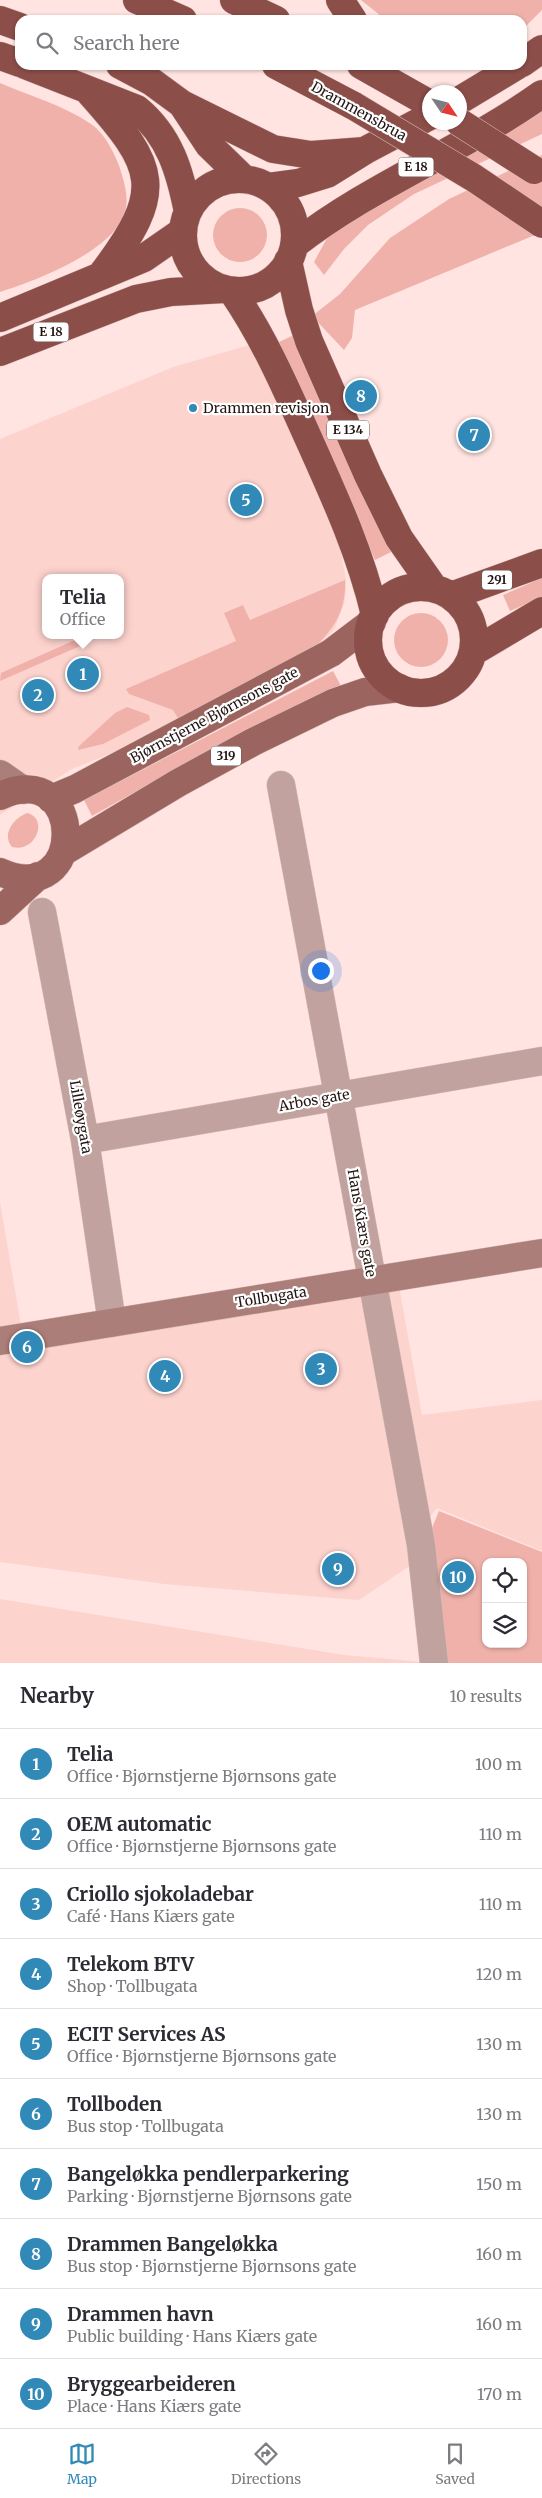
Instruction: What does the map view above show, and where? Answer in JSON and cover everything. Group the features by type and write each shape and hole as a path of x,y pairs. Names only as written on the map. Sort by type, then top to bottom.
{"highway":[{"path":"138,0 172,15"},
{"path":"234,0 266,15"},
{"path":"340,0 350,15"},
{"path":"0,20 15,25"},
{"path":"527,60 542,49"},
{"path":"0,56 15,61"},
{"name":"E 134","path":"38,70 137,109 151,120 170,148 182,184 185,221 184,245 188,260 198,273 210,283 228,290 257,327 332,491 358,556 373,619"},
{"name":"E 134","path":"129,70 152,82 182,104 209,145 287,206 292,218 291,253 299,310 309,341 368,475 399,538 443,592"},
{"name":"Drammensbrua","path":"285,70 394,129 474,178 542,224"},
{"path":"381,70 406,90 422,99"},
{"path":"467,96 510,70"},
{"name":"E 18","path":"86,88 130,140 137,152 146,178 143,208 136,224 127,241 102,274"},
{"name":"E 18","path":"291,253 316,228 382,186 506,118 542,94"},
{"path":"182,104 273,149 311,155 364,151"},
{"path":"185,221 195,200 211,187 230,180 256,183 298,183 327,174 364,151 422,120"},
{"path":"467,127 542,176"},
{"name":"E 18","path":"0,318 144,258 185,221"},
{"path":"228,290 259,287 281,272 291,253"},
{"name":"E 18","path":"0,352 136,299 171,292 228,290"},
{"name":"291","path":"373,619 383,604 393,595 420,587 443,592 542,563"},
{"path":"373,619 369,635 373,661 384,677 400,688 418,693 437,691 453,682 466,669 473,652 474,639 470,621 461,604 443,592"},
{"path":"473,652 542,610"}],"main road":[{"name":"Bjørnstjerne Bjørnsons gate","path":"51,799 75,789 294,674 331,653 373,619"},
{"name":"319","path":"0,911 38,876 53,866 63,852 178,783 252,742 333,703 365,692 400,688"},
{"path":"0,774 12,793 38,792 51,799 60,810 66,823 67,838 63,852"},
{"path":"0,872 11,877 38,876"},
{"name":"Tollbugata","path":"0,1340 542,1253"}],"street":[{"name":"Hans Kiærs gate","path":"281,785 423,1557 434,1663"},
{"name":"Lilleøygata","path":"42,912 86,1140 112,1323"},
{"name":"Arbos gate","path":"86,1140 542,1061"}],"shaded area":[{"path":"361,0 542,0 542,10 527,25 527,15 380,15"},
{"path":"0,83 69,111 96,128 106,140 120,169 127,203 122,219 101,244 85,255 50,273 0,292"},
{"path":"542,108 542,134 414,194 368,225 344,249 324,275 314,262 326,240 343,222"},
{"path":"542,155 542,232 355,310 352,338 344,350 312,316 340,294 390,238 449,199"},
{"path":"240,208 250,210 259,216 265,225 267,235 265,245 259,254 250,260 240,262 230,260 221,254 215,245 213,235 215,225 221,216 230,210"},
{"path":"294,335 391,552 375,560 279,342"},
{"path":"249,345 259,361 338,537 346,579 346,592 344,604 334,630 318,645 134,744 72,769 0,815 0,439 173,367"},
{"path":"542,578 542,597 510,611 503,595"},
{"path":"345,580 344,599 339,615 330,630 318,644 179,720 173,710 129,694 126,689 236,641 224,613 243,605 250,620"},
{"path":"421,613 431,615 440,621 446,630 448,640 446,650 440,659 431,665 421,667 411,665 402,659 396,650 394,640 396,630 402,621 411,615"},
{"path":"77,639 85,639 87,643 0,681 1,673"},
{"path":"333,671 341,686 230,739 92,816 84,800"},
{"path":"127,707 149,715 150,720 103,744 78,750 79,746 115,713"},
{"path":"27,813 34,816 37,821 37,834 28,845 12,847 8,837 10,827 22,815"},
{"path":"0,1202 23,1337 399,1286 422,1415 542,1400 542,1551 437,1508 413,1538 423,1557 359,1600 164,1584 0,1562"},
{"path":"439,1511 542,1552 542,1663 434,1663 425,1545"},
{"path":"0,1599 344,1655 434,1663 0,1663"}],"place":[{"name":"Drammen Bangeløkka","path":"361,396"},
{"name":"Drammen revisjon","path":"193,408"},
{"name":"Bangeløkka pendlerparkering","path":"474,435"},
{"name":"ECIT Services AS","path":"246,500"},
{"name":"Telia","path":"83,674"},
{"name":"OEM automatic","path":"38,695"},
{"name":"Tollboden","path":"27,1347"},
{"name":"Criollo sjokoladebar","path":"321,1369"},
{"name":"Telekom BTV","path":"165,1376"},
{"name":"Drammen havn","path":"338,1569"},
{"name":"Bryggearbeideren","path":"458,1577"}]}
